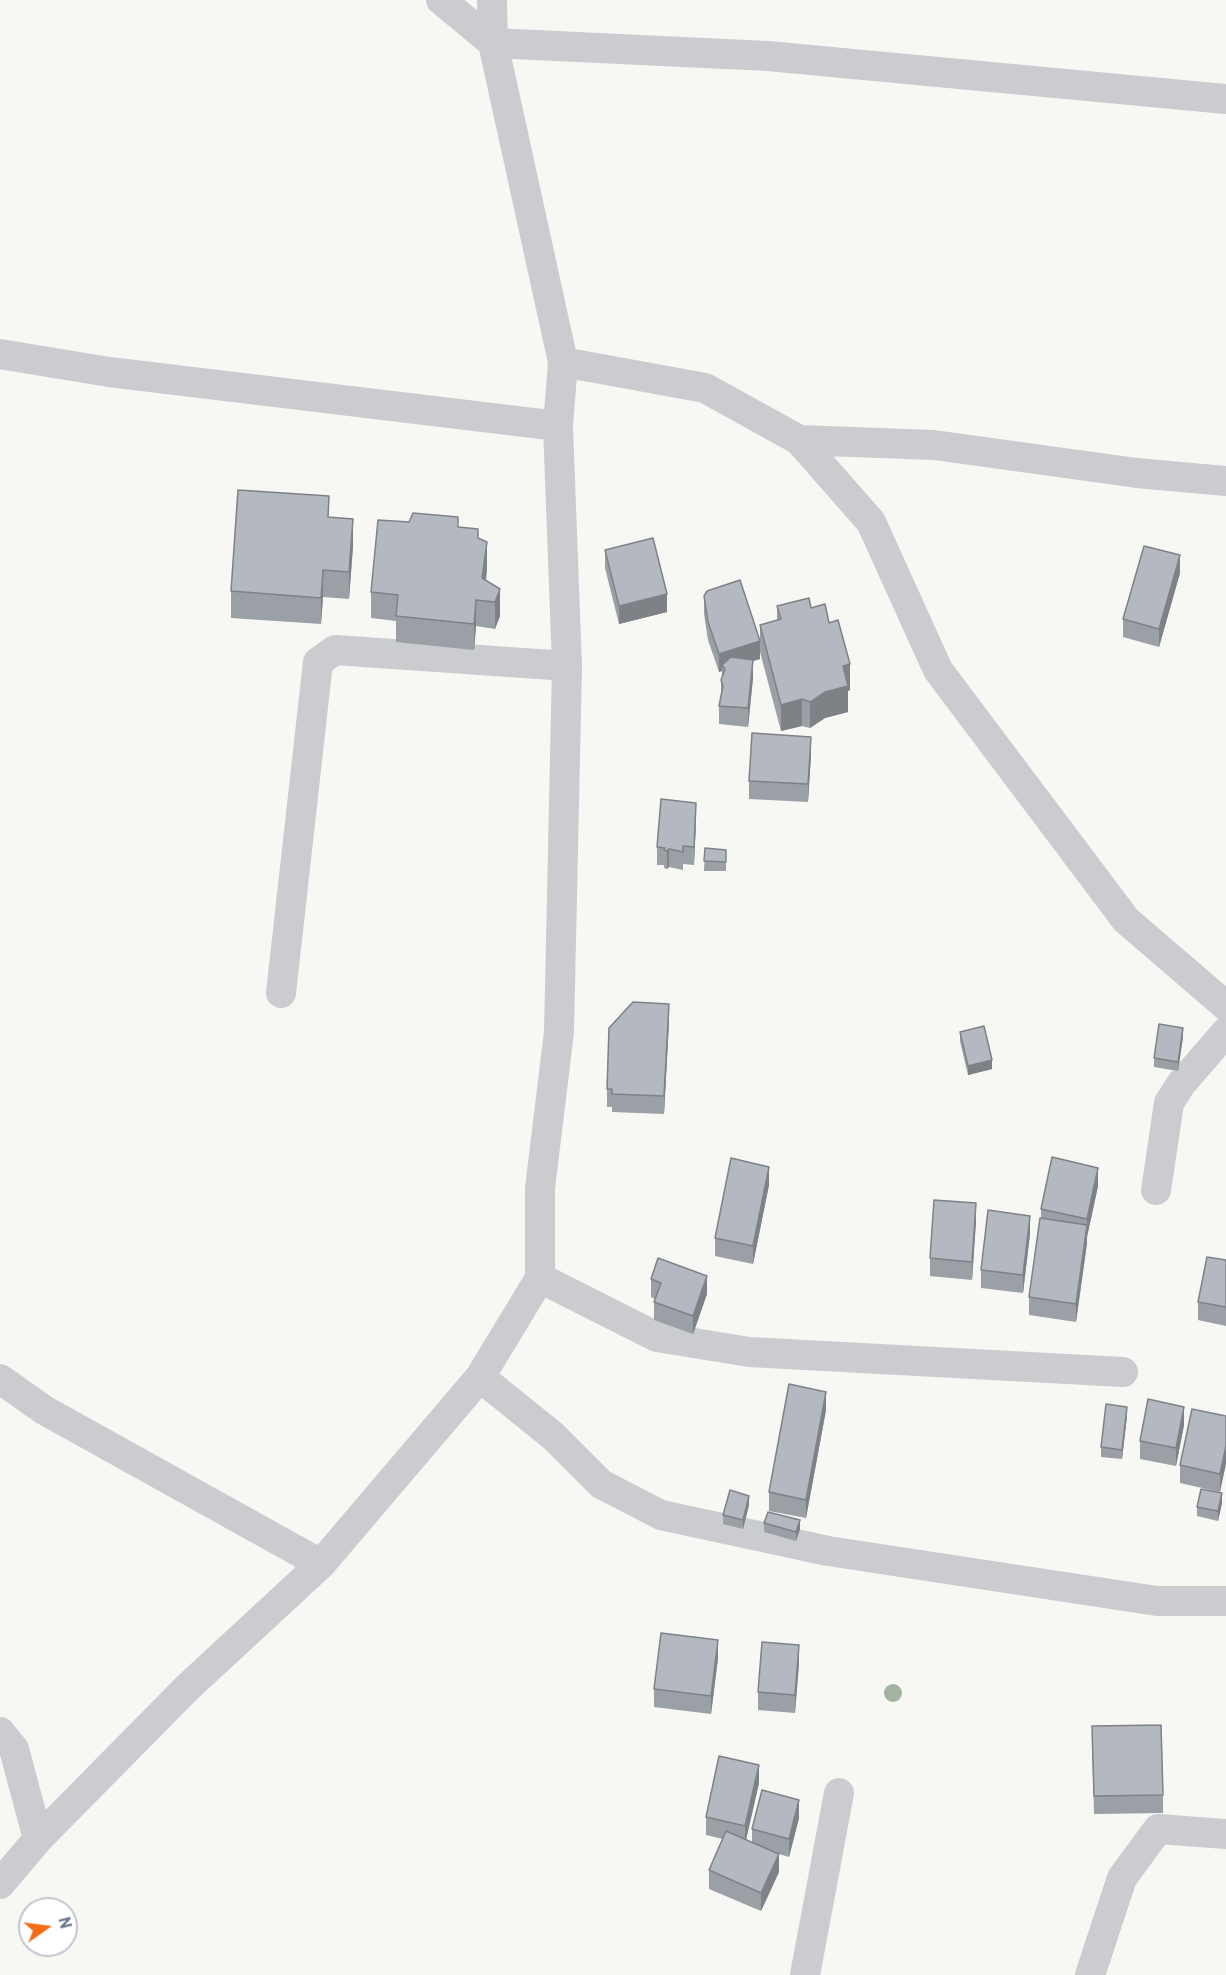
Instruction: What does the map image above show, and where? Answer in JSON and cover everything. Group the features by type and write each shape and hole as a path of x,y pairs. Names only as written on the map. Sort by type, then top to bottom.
{"street":[{"path":"441,0 493,43 768,56 1226,99"},
{"path":"0,1884 39,1839 187,1688 321,1564 480,1377 540,1278 540,1188 559,1032 567,666 558,426 563,362 493,43 492,0"},
{"path":"0,354 109,372 558,426"},
{"path":"563,362 705,388 799,440 872,522 938,670 1126,920 1226,1005"},
{"path":"799,440 934,445 1137,473 1226,481"},
{"path":"281,993 318,662 335,650 567,666"},
{"path":"1156,1190 1169,1103 1181,1084 1226,1032"},
{"path":"540,1278 657,1337 749,1352 1124,1372"},
{"path":"480,1377 553,1436 601,1484 661,1515 828,1551 1158,1600 1226,1601"},
{"path":"0,1379 44,1410 321,1564"},
{"path":"0,1732 14,1749 39,1839"},
{"path":"805,1975 839,1792"},
{"path":"1090,1975 1122,1878 1158,1829 1226,1834"}],"building":[{"path":"238,490 329,496 328,517 353,519 349,572 323,570 321,598 231,591"},
{"path":"413,513 458,517 458,527 478,529 478,538 487,542 482,578 500,589 495,602 476,600 474,624 396,616 398,595 371,592 378,520 409,522"},
{"path":"653,538 667,594 619,606 605,550"},
{"path":"1144,546 1180,555 1159,629 1123,619"},
{"path":"740,580 760,641 719,654 708,622 704,596 707,591"},
{"path":"809,598 811,608 825,604 829,623 838,620 850,664 843,666 848,686 825,692 810,702 802,699 781,705 760,625 781,619 777,606"},
{"path":"731,657 753,660 748,708 719,706 723,686 721,680 725,669 722,665"},
{"path":"752,733 811,737 808,784 749,781"},
{"path":"661,799 696,803 694,847 683,846 683,852 669,849 667,851 664,850 665,848 657,847"},
{"path":"705,848 726,850 726,862 704,861"},
{"path":"633,1002 669,1004 664,1096 612,1094 612,1089 607,1089 609,1028"},
{"path":"1159,1024 1183,1028 1178,1062 1154,1058"},
{"path":"984,1026 992,1060 968,1066 960,1032"},
{"path":"1052,1157 1098,1168 1087,1219 1041,1209"},
{"path":"731,1158 769,1167 753,1246 715,1238"},
{"path":"934,1200 976,1203 972,1262 930,1258"},
{"path":"988,1210 1030,1216 1023,1275 981,1270"},
{"path":"1040,1218 1087,1225 1076,1304 1029,1297"},
{"path":"1207,1257 1226,1260 1226,1307 1198,1302"},
{"path":"658,1258 707,1276 693,1316 654,1302 661,1283 651,1279"},
{"path":"789,1384 826,1392 806,1500 769,1492"},
{"path":"1148,1399 1184,1407 1176,1448 1140,1441"},
{"path":"1106,1404 1127,1407 1122,1450 1101,1447"},
{"path":"1192,1409 1226,1416 1226,1446 1220,1474 1180,1465"},
{"path":"1201,1489 1222,1493 1218,1511 1197,1507"},
{"path":"730,1490 749,1496 743,1520 723,1515"},
{"path":"768,1512 800,1520 796,1532 764,1523"},
{"path":"661,1633 718,1640 711,1696 654,1689"},
{"path":"762,1642 799,1645 795,1695 758,1692"},
{"path":"1161,1725 1163,1795 1094,1796 1092,1726"},
{"path":"719,1756 759,1765 745,1826 706,1817"},
{"path":"762,1790 799,1800 789,1839 752,1829"},
{"path":"726,1831 779,1854 761,1893 709,1870"}]}
